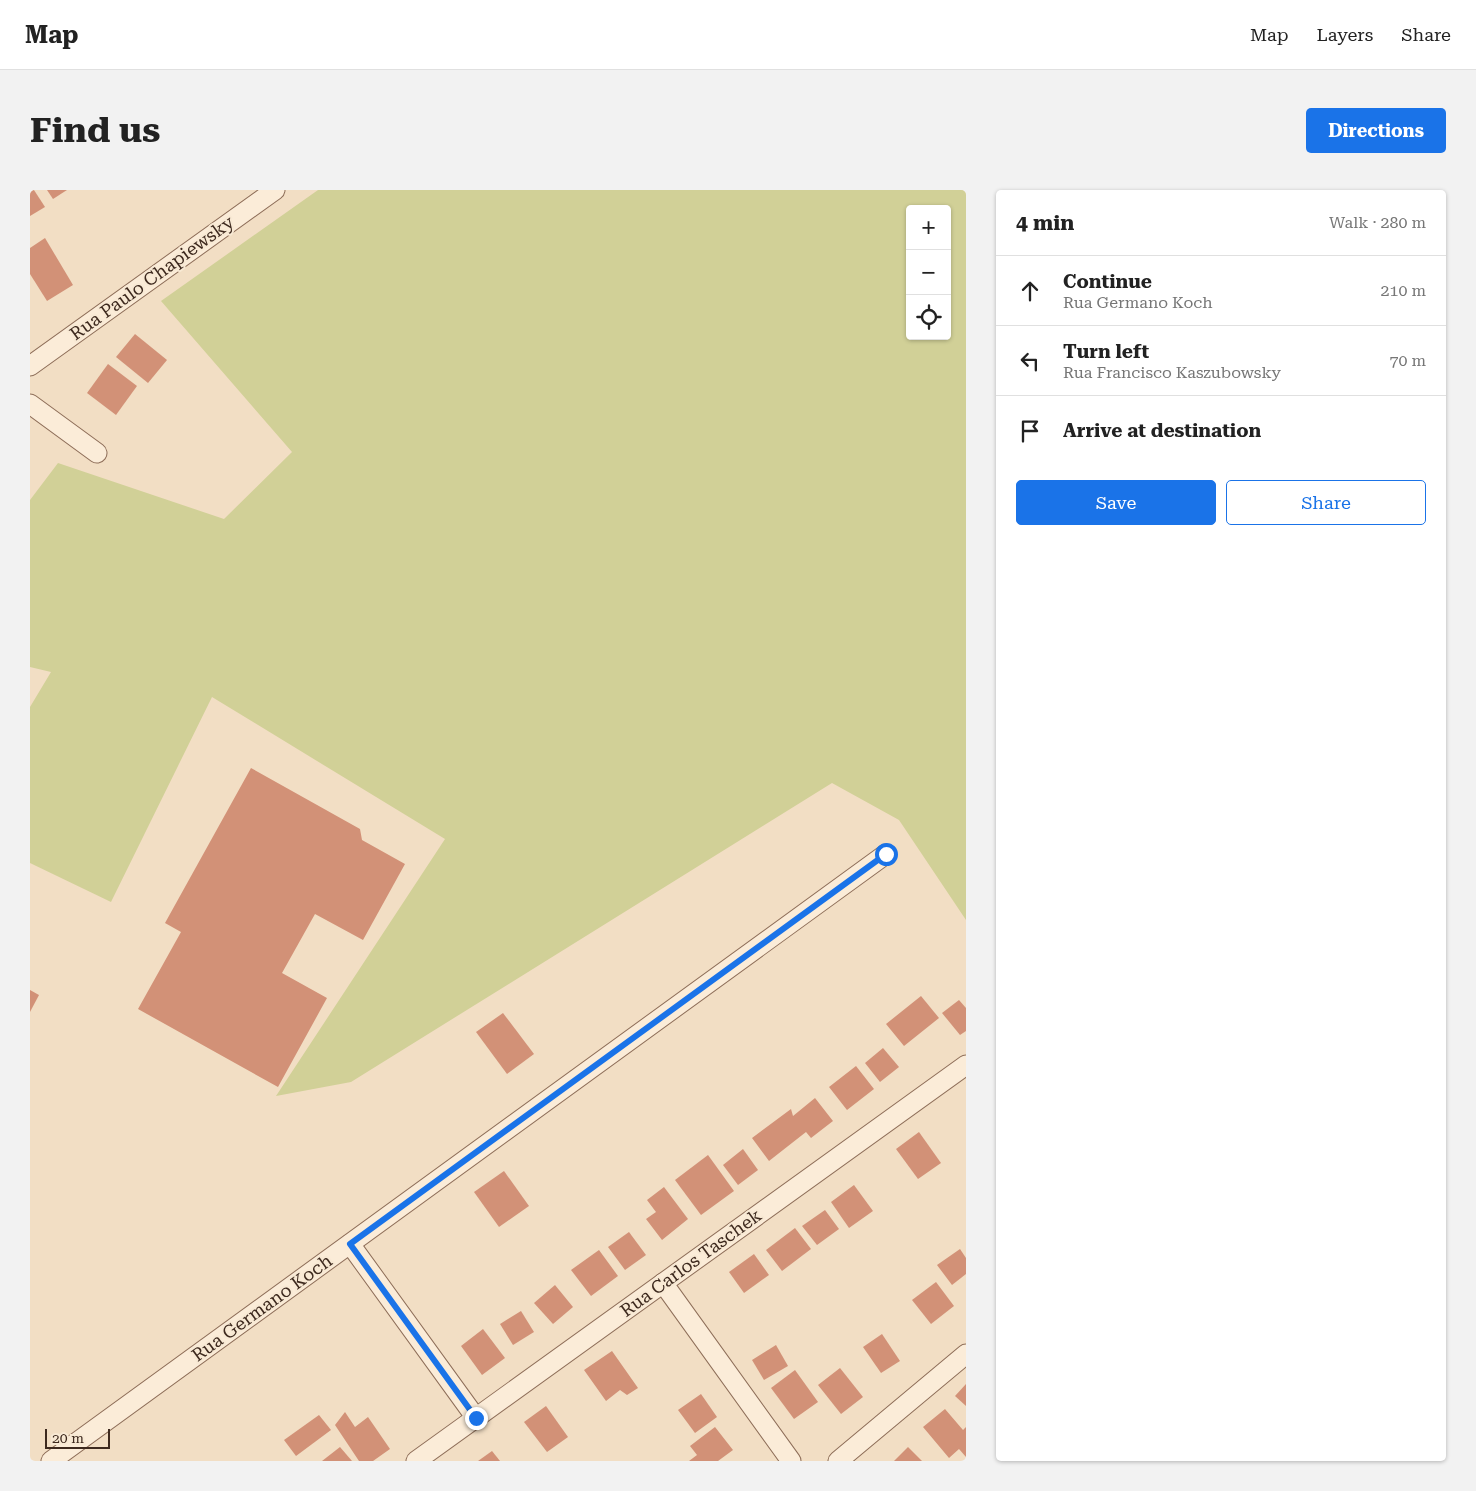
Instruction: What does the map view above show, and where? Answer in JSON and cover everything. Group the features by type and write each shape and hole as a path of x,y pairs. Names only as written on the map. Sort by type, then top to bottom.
{"street":[{"name":"Rua Paulo Chapiewsky","path":"30,366 268,192"},
{"path":"30,404 97,453"},
{"name":"Rua Germano Koch","path":"51,1461 886,854"},
{"name":"Rua Carlos Taschek","path":"416,1461 966,1065"},
{"path":"350,1244 476,1418"},
{"path":"663,1283 791,1461"},
{"path":"838,1461 966,1354"}],"shaded area":[{"path":"318,190 966,190 966,920 899,820 832,783 351,1082 276,1096 445,839 212,697 111,902 30,863 30,707 51,672 30,667 30,500 58,463 224,519 292,452 161,301"}],"building":[{"path":"30,190 34,190 45,207 30,216"},
{"path":"47,190 67,190 53,199"},
{"path":"45,238 73,285 47,301 30,274 30,248"},
{"path":"135,334 167,360 148,383 116,357"},
{"path":"108,364 137,386 116,415 87,393"},
{"path":"251,768 360,829 362,840 405,864 363,940 315,914 282,973 327,998 278,1087 138,1009 181,932 165,923"},
{"path":"30,990 39,995 30,1012"},
{"path":"921,996 939,1018 904,1046 886,1024"},
{"path":"959,1000 966,1008 966,1031 960,1035 942,1013"},
{"path":"503,1013 534,1054 507,1074 476,1032"},
{"path":"883,1048 899,1067 880,1082 865,1063"},
{"path":"856,1066 874,1089 847,1110 829,1087"},
{"path":"815,1098 833,1121 811,1138 806,1132 769,1161 752,1138 791,1109 793,1116"},
{"path":"919,1132 941,1163 918,1179 896,1149"},
{"path":"743,1149 758,1170 738,1185 723,1165"},
{"path":"708,1155 734,1191 701,1215 675,1180"},
{"path":"504,1171 529,1206 499,1227 474,1192"},
{"path":"854,1185 873,1211 849,1228 831,1202"},
{"path":"664,1187 688,1219 662,1240 646,1219 656,1212 647,1200"},
{"path":"825,1210 839,1229 817,1245 802,1226"},
{"path":"795,1228 811,1249 782,1271 766,1250"},
{"path":"629,1232 646,1255 625,1270 608,1247"},
{"path":"960,1249 966,1258 966,1274 952,1285 937,1265"},
{"path":"599,1250 618,1276 591,1296 571,1270"},
{"path":"754,1254 769,1275 744,1293 729,1272"},
{"path":"936,1282 954,1306 931,1324 912,1300"},
{"path":"555,1285 573,1307 553,1324 534,1303"},
{"path":"521,1311 534,1332 513,1345 500,1324"},
{"path":"483,1329 505,1358 482,1375 461,1346"},
{"path":"882,1334 900,1361 881,1373 863,1347"},
{"path":"776,1345 788,1366 764,1380 752,1360"},
{"path":"612,1351 638,1388 627,1395 620,1390 606,1401 584,1370"},
{"path":"840,1368 863,1397 841,1414 818,1385"},
{"path":"795,1370 818,1402 794,1419 771,1388"},
{"path":"966,1384 966,1406 955,1396"},
{"path":"701,1394 717,1417 695,1433 678,1410"},
{"path":"546,1406 568,1437 547,1452 524,1422"},
{"path":"945,1409 963,1430 966,1427 966,1457 959,1449 949,1458 923,1427"},
{"path":"345,1412 355,1427 368,1417 390,1449 373,1461 359,1461 335,1425"},
{"path":"319,1415 331,1430 296,1456 284,1440"},
{"path":"715,1427 733,1450 718,1461 689,1461 697,1455 690,1446"},
{"path":"340,1447 352,1461 322,1461"},
{"path":"908,1447 922,1461 894,1461"},
{"path":"492,1451 500,1461 478,1461"}],"route":[{"path":"476,1418 350,1244 886,854"}]}
